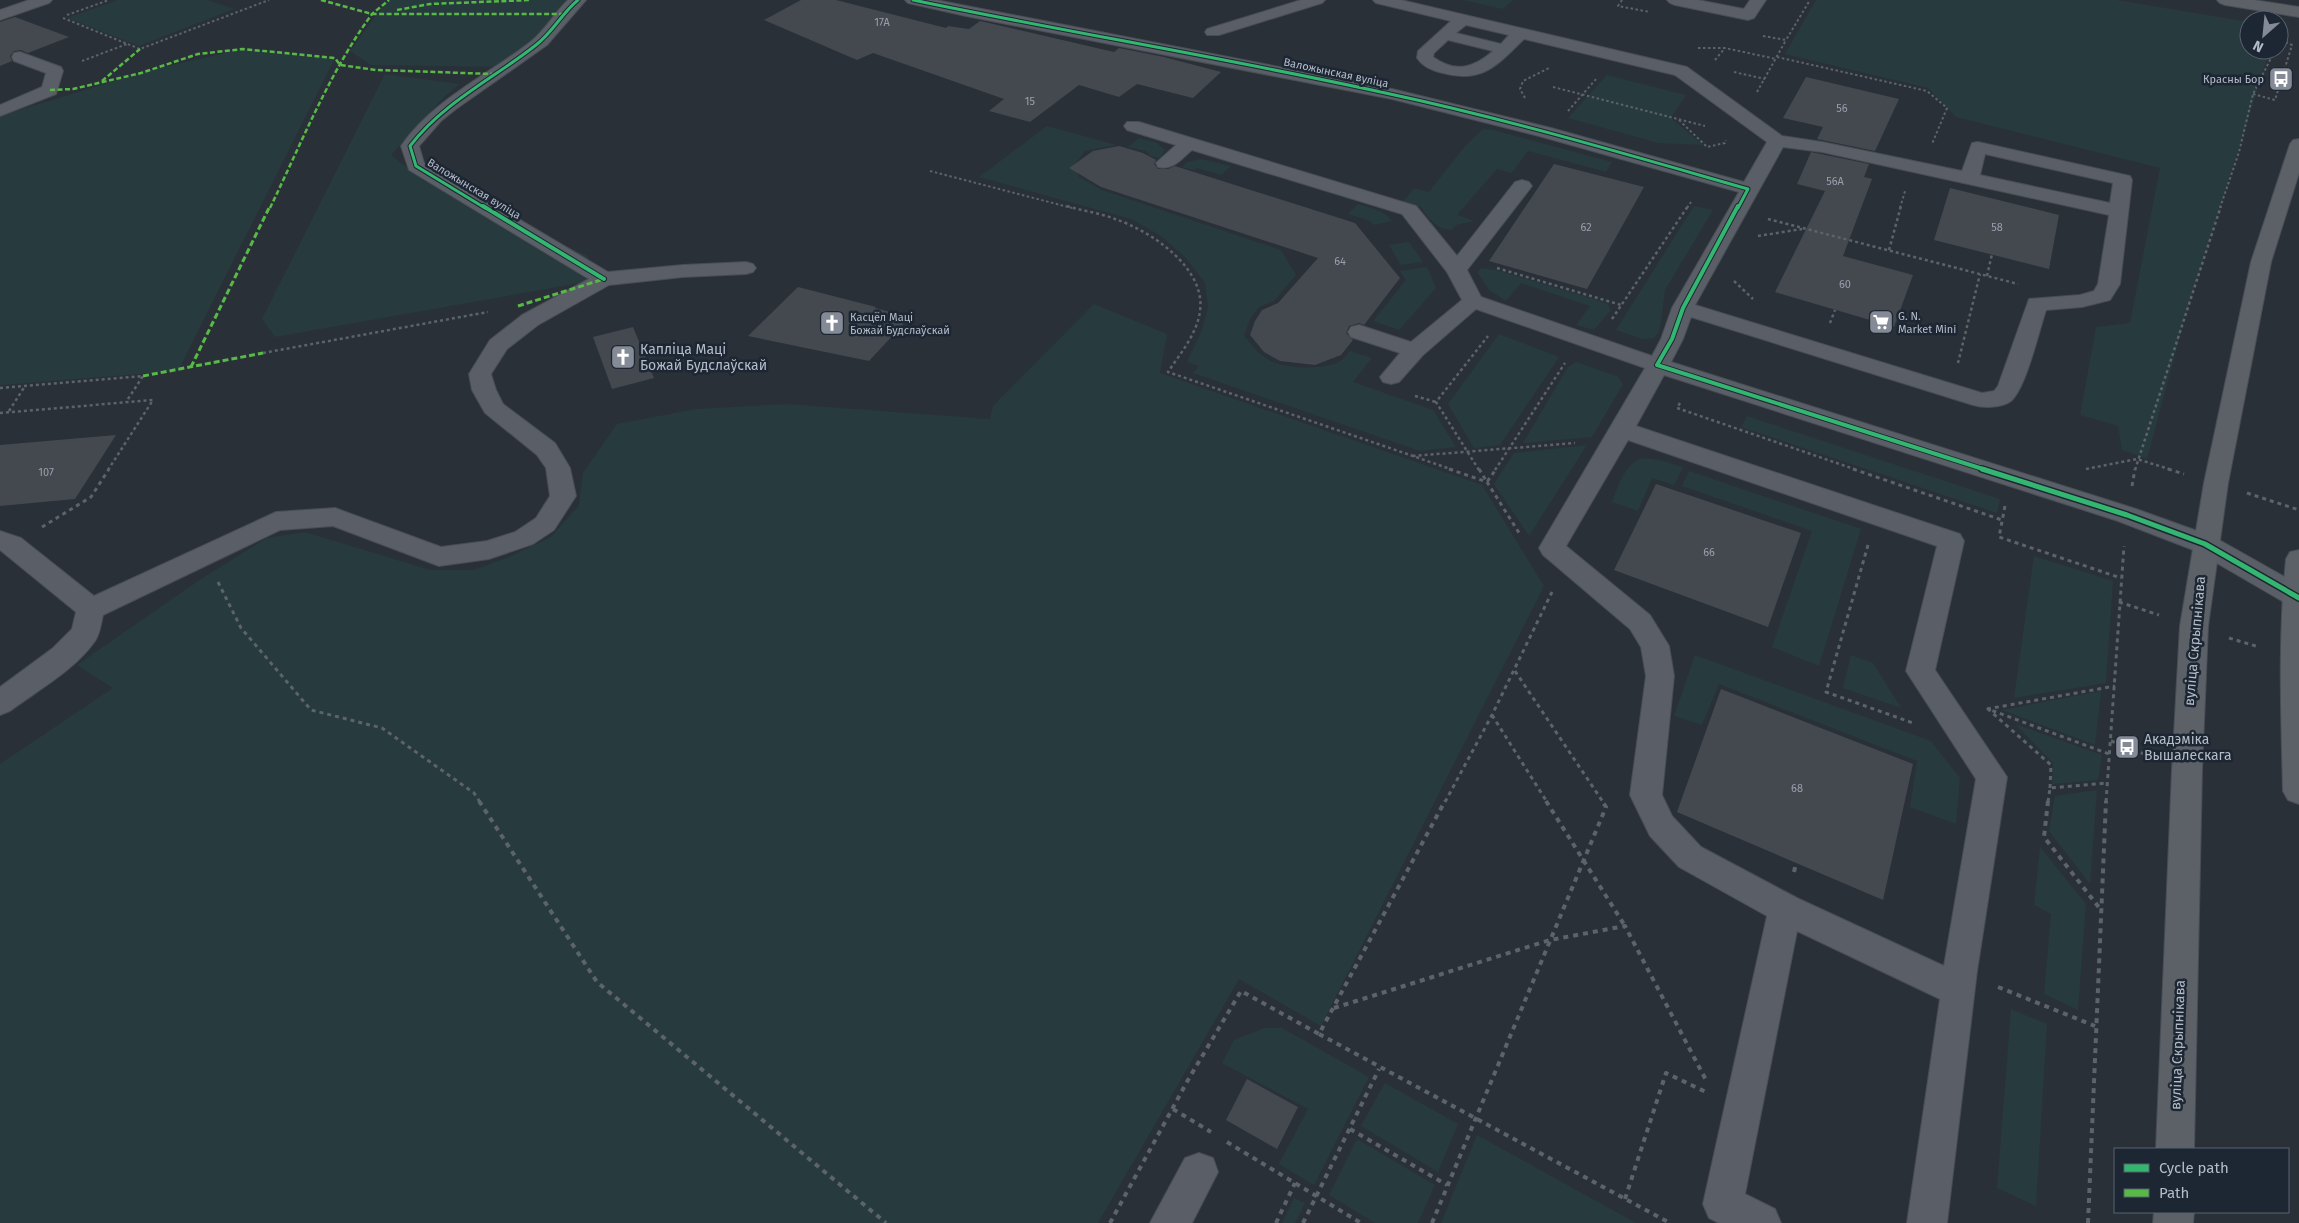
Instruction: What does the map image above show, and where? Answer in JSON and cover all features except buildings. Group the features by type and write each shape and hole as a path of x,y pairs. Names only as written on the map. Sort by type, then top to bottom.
{"main road":[{"path":"2225,0 2299,12"},
{"name":"вуліца Скрыпнікава","path":"2175,1148 2187,770 2194,626 2205,544 2216,483 2260,262 2299,144"},
{"path":"2299,559 2294,658 2299,791"}],"street":[{"path":"0,15 44,0"},
{"name":"Валожынская вуліца","path":"578,0 569,6 557,24 532,49 436,117 420,130 410,146 416,166 604,279"},
{"name":"Валожынская вуліца","path":"913,0 1341,83 1521,126 1748,189"},
{"path":"1212,32 1317,0"},
{"path":"1381,0 1681,71 1777,141 1822,147 2119,211"},
{"path":"1675,0 1748,14 1758,0"},
{"path":"1463,19 1432,46 1490,61 1521,33"},
{"path":"1445,35 1503,49"},
{"path":"0,111 50,90 55,71 20,57"},
{"path":"1133,126 1409,210 1457,270 1473,301 1657,365 2126,515 2205,544 2297,597"},
{"path":"1777,141 1748,189 1683,308 1672,339 1622,430 1552,548 1640,622 1655,646 1660,676 1646,795 1661,826 1690,857 1785,909 1959,990"},
{"path":"1165,163 1189,143"},
{"path":"1683,308 1981,400 2001,397 2009,389 2037,304 2082,301 2102,295 2109,284 2123,180 1978,147 1969,180"},
{"path":"1457,270 1522,186"},
{"path":"0,703 63,656 74,645 84,634 91,609 276,521 335,517 439,557 489,550 524,538 545,524 563,496 558,468 546,448 493,408 484,390 480,374 498,345 530,320 604,279 683,271 746,268"},
{"path":"1391,377 1415,350 1473,301"},
{"path":"1359,332 1415,350"},
{"path":"1622,430 1951,541 1920,671 1992,777 1960,971 1927,1223"},
{"path":"6,542 91,609"},
{"path":"1761,1223 1723,1204 1785,909"},
{"path":"1170,1223 1199,1172"}],"path":[{"path":"109,0 61,18 140,49 269,0"},
{"path":"1622,0 1618,6 1642,10"},
{"path":"1766,76 1786,40"},
{"path":"55,71 128,44"},
{"path":"2289,44 2292,45 2289,54"},
{"path":"1715,60 1725,48"},
{"path":"1778,57 1927,90 1947,108 1929,150"},
{"path":"2131,490 2137,459 2239,152 2253,94 2269,60"},
{"path":"2253,94 2274,100 2287,60"},
{"path":"1529,102 1520,90 1523,81 1549,68"},
{"path":"1563,117 1599,76"},
{"path":"1553,87 1713,128"},
{"path":"1678,119 1707,147 1725,143 1727,138"},
{"path":"930,171 1116,219 1161,244 1181,262 1195,279 1200,296 1200,312 1186,344 1168,372 1486,482"},
{"path":"1888,250 1905,190"},
{"path":"1607,325 1691,201"},
{"path":"1737,209 2024,285"},
{"path":"1987,276 1992,254"},
{"path":"1488,265 1621,305"},
{"path":"1958,365 1980,274"},
{"path":"1830,323 1835,310"},
{"path":"263,353 489,312"},
{"path":"1436,402 1490,333"},
{"path":"1486,482 1565,362"},
{"path":"0,388 143,376 126,402"},
{"path":"8,412 25,386"},
{"path":"1408,393 1436,402 1526,544"},
{"path":"0,413 153,400 91,497 6,542"},
{"path":"1413,456 1582,442"},
{"path":"2081,470 2137,459 2299,510"},
{"path":"2005,504 1999,537 2121,578 2107,783 2088,1223"},
{"path":"1870,537 1826,692 1915,724 1950,714 2115,686"},
{"path":"205,556 241,628 311,710 382,728 474,793 598,982 886,1223"},
{"path":"1319,1034 1492,715 1554,588"},
{"path":"2119,602 2294,658"},
{"path":"1432,1223 1606,807 1515,671"},
{"path":"1988,708 2109,754"},
{"path":"1988,708 2051,765 2044,837 2101,911"},
{"path":"1492,715 1625,926 1710,1088"},
{"path":"2050,788 2107,783"},
{"path":"1333,1008 1550,940 1625,926"},
{"path":"1110,1223 1173,1109 1242,991 1379,1069 1670,1223"},
{"path":"1303,1223 1379,1069"},
{"path":"1625,1199 1666,1072 1715,1096"},
{"path":"1173,1109 1214,1134"},
{"path":"1350,1129 1447,1184"},
{"path":"1222,1139 1361,1223"},
{"path":"1276,1223 1295,1183"}],"green space":[{"path":"118,0 207,0 234,9 139,46 67,18"},
{"path":"387,0 576,0 505,67 371,65 350,51"},
{"path":"1463,0 1513,0 1503,9"},
{"path":"1816,0 2117,0 2239,20 2239,60 2267,60 2184,321 2147,459 2122,450 2118,426 2080,415 2096,327 2130,323 2160,168 1956,117 1928,88 1785,54"},
{"path":"243,49 335,58 178,371 0,385 0,116 150,70"},
{"path":"385,74 460,84 445,96 391,155 424,181 588,256 586,282 275,337 262,319"},
{"path":"1607,75 1686,95 1671,118 1703,145 1658,143 1568,118"},
{"path":"1047,126 1117,145 1085,151 1075,164 1079,177 1102,190 1281,250 1296,275 1274,301 1259,307 1250,319 1244,335 1262,355 1275,363 1293,367 1332,365 1340,361 1350,351 1372,358 1353,382 1433,410 1456,447 1420,451 1193,373 1199,366 1187,362 1202,330 1208,307 1205,283 1185,257 1161,236 1131,219 979,177"},
{"path":"1483,129 1494,130 1612,162 1606,172 1528,151 1512,173 1497,169 1457,215 1475,221 1456,225 1451,230 1433,223 1421,207 1403,202 1414,188 1429,192 1465,146"},
{"path":"1139,138 1157,143 1165,150 1160,158 1151,156 1146,151 1128,147"},
{"path":"1201,159 1231,166 1221,175 1197,168 1194,170 1182,167 1187,162"},
{"path":"1358,204 1385,214 1392,221 1374,225 1370,221 1348,214"},
{"path":"1694,206 1713,210 1665,290 1659,332 1654,338 1643,339 1616,330"},
{"path":"1409,242 1423,262 1401,265 1389,245"},
{"path":"1427,267 1436,288 1399,330 1373,321 1406,280 1400,271"},
{"path":"1481,268 1496,270 1607,303 1611,310 1594,330 1576,325 1590,306 1521,283 1506,301 1488,289 1478,273"},
{"path":"1094,304 1167,334 1160,373 1482,485 1544,586 1321,1026 1239,979 1098,1223 0,1223 0,764 113,688 77,665 198,581 267,538 305,532 430,570 474,570 509,557 551,537 579,505 583,473 617,424 696,409 786,404 990,419 993,406"},
{"path":"1499,334 1559,357 1500,445 1474,448 1448,404"},
{"path":"1576,362 1617,376 1623,384 1592,437 1523,443 1568,367"},
{"path":"1747,416 2000,499 1997,513 1741,427"},
{"path":"1587,445 1529,536 1494,484 1514,453"},
{"path":"1643,458 1660,460 1683,467 1674,485 1652,478 1638,511 1612,502 1627,470 1636,461"},
{"path":"1689,471 1861,529 1819,666 1772,647 1812,531 1682,486"},
{"path":"2034,556 2113,581 2106,683 2014,698"},
{"path":"1695,655 1931,741 1960,778 1956,824 1910,807 1917,761 1719,684 1702,725 1674,716"},
{"path":"1851,655 1873,663 1901,708 1843,688"},
{"path":"2101,691 2095,745 2002,710"},
{"path":"2015,724 2102,755 2098,780 2052,784 2053,763"},
{"path":"2097,790 2090,884 2049,831 2055,796"},
{"path":"2040,847 2086,904 2078,1010 2044,994 2051,914 2034,905"},
{"path":"2011,1009 2047,1024 2036,1206 1997,1188"},
{"path":"1264,1028 1282,1028 1369,1077 1314,1185 1279,1164 1308,1109 1222,1063 1234,1040"},
{"path":"1385,1083 1458,1124 1438,1172 1361,1126"},
{"path":"1477,1135 1636,1223 1441,1223"},
{"path":"1357,1139 1435,1185 1418,1223 1375,1223 1329,1195"},
{"path":"1294,1198 1305,1203 1295,1223 1282,1223"}],"marked path":[{"path":"321,0 372,14 563,14"},
{"path":"374,13 372,14 389,0"},
{"path":"397,10 430,4 531,0"},
{"path":"191,367 340,65 355,37 372,14"},
{"path":"102,81 140,49"},
{"path":"50,90 73,89 141,73 198,54 243,49 335,58 340,65 376,70 493,74"},
{"path":"518,306 604,279"},
{"path":"143,376 263,353"}],"cycle path":[{"path":"578,0 541,41 516,61 466,93 435,117 410,146 416,166 604,279"},
{"path":"913,0 1392,94 1545,132 1748,189 1683,308 1672,339 1657,365 2127,515 2205,544 2299,598"}],"place":[{"name":"Красны Бор","path":"2281,79"},
{"name":"G. N. Market Mini","path":"1881,322"},
{"name":"Касцёл Маці Божай Будслаўскай","path":"832,323"},
{"name":"Капліца Маці Божай Будслаўскай","path":"623,357"},
{"name":"Акадэміка Вышалескага","path":"2127,747"}]}
